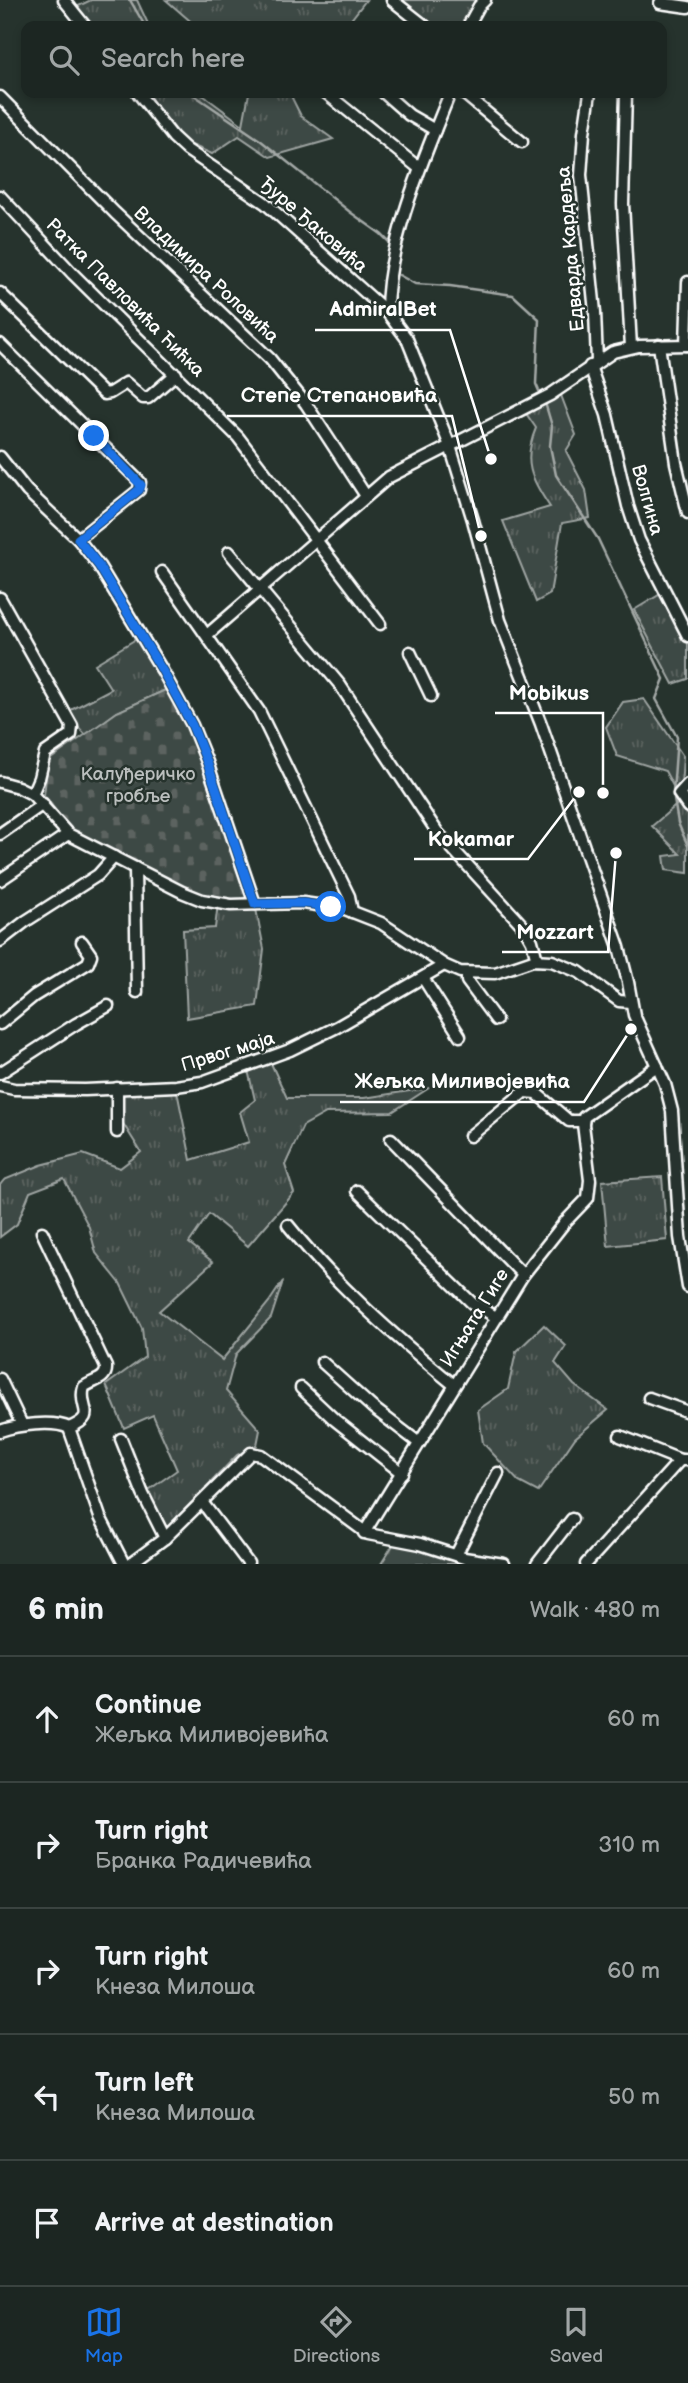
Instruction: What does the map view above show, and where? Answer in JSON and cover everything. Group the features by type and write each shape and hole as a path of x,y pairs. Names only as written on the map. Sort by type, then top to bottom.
{"street":[{"path":"64,0 81,21"},
{"path":"392,0 419,21"},
{"path":"471,21 485,0"},
{"path":"660,3 688,7"},
{"name":"Владимира Роловића","path":"0,97 115,213 270,359 306,404 366,496"},
{"name":"Ђуре Ђаковића","path":"142,98 187,150 265,203 387,312 407,339 450,446 500,620 541,724 598,885 624,966 636,1023 665,1084 672,1111 680,1237 688,1287"},
{"path":"332,98 419,168"},
{"path":"390,98 435,131"},
{"path":"387,312 389,278 419,168 448,98"},
{"path":"469,98 522,142"},
{"name":"Едварда Кардеља","path":"589,98 581,175 596,312 594,364"},
{"path":"626,98 623,204 631,347"},
{"name":"Ратка Павловића Ћићка","path":"0,196 73,274 238,437 380,624"},
{"path":"207,635 389,477 550,395 613,352 631,347 687,345 688,282"},
{"path":"0,293 104,394 126,383 146,399 176,374"},
{"path":"0,344 140,482 139,490 78,539"},
{"path":"659,345 676,463 688,513"},
{"name":"Волгина","path":"594,364 628,506 639,540 688,636"},
{"path":"0,457 27,491 78,539 99,566 162,670 192,725 207,762 255,904"},
{"path":"229,552 340,685 438,833 524,927 532,941 537,960"},
{"path":"162,572 259,711 349,896 352,912"},
{"path":"0,598 72,726 71,735 45,753 32,794"},
{"path":"410,652 430,696"},
{"path":"0,782 18,786 32,794 68,834 202,900 231,905 303,903 352,912 388,927 444,965 467,974 495,973 537,960 552,961 579,972 619,1001 630,1002"},
{"path":"688,784 679,794 688,807"},
{"path":"0,834 43,804"},
{"path":"0,880 68,834"},
{"path":"0,941 26,921 99,875 114,857"},
{"path":"135,868 137,992"},
{"path":"0,1024 34,996 88,963 91,955 82,942"},
{"name":"Првог маја","path":"0,1086 71,1090 194,1084 270,1059 328,1032 444,965"},
{"path":"467,974 467,981 496,1020"},
{"path":"423,978 460,1036"},
{"path":"0,1073 108,1006"},
{"path":"471,1136 524,1092 536,1093 569,1121 583,1121 586,1115 657,1066"},
{"path":"117,1088 117,1132"},
{"name":"Игњата Гиге","path":"364,1533 523,1275 590,1194 583,1121"},
{"path":"391,1139 523,1275"},
{"path":"357,1191 472,1303 496,1317"},
{"path":"288,1225 340,1285 454,1385"},
{"path":"0,1431 22,1425 55,1425 69,1429 81,1422 87,1409 82,1395 84,1387 103,1378 106,1367 42,1232"},
{"path":"322,1362 372,1408 419,1443"},
{"path":"0,1378 22,1425"},
{"path":"301,1388 335,1420 402,1473"},
{"path":"649,1398 688,1412"},
{"path":"69,1429 100,1517 124,1564"},
{"path":"586,1564 684,1460 620,1436"},
{"path":"121,1439 143,1494 165,1538"},
{"path":"130,1564 165,1538 247,1455 256,1453 364,1533 504,1564"},
{"path":"456,1555 498,1473"},
{"path":"202,1502 248,1563"},
{"path":"537,1564 572,1519"}],"green space":[{"path":"91,0 137,0 147,21 81,21 72,9"},
{"path":"166,0 366,0 350,21 190,21"},
{"path":"392,0 485,0 471,21 419,21"},
{"path":"142,98 207,98 243,125 248,98 292,98 301,116 333,139 270,157 239,136 212,154 173,137"},
{"path":"559,390 576,435 566,451 586,490 590,518 562,523 550,594 536,602 503,521 550,507 531,470 530,451 536,428 523,409"},
{"path":"664,592 688,636 688,679 673,684 634,610"},
{"path":"141,636 172,687 117,712 86,735 65,713 111,689 95,664"},
{"name":"Калуђеричко гробље","path":"172,687 183,707 251,899 222,900 188,891 69,828 44,795 48,761 117,712"},
{"path":"644,699 683,756 681,800 688,813 688,873 666,870 664,856 680,854 652,826 681,801 665,771 617,756 606,727 623,702"},
{"path":"218,903 255,904 264,949 257,1006 187,1018 183,930 215,928"},
{"path":"269,1059 287,1098 364,1098 429,1088 392,1112 326,1113 303,1126 285,1165 294,1193 248,1246 209,1214 189,1243 213,1262 159,1311 222,1360 283,1281 271,1318 236,1354 226,1391 260,1430 257,1445 237,1455 164,1531 143,1494 177,1470 153,1415 124,1428 106,1385 145,1357 142,1328 120,1283 96,1253 89,1227 64,1179 30,1192 17,1224 0,1237 0,1185 4,1180 41,1165 83,1154 120,1168 141,1152 117,1114 117,1088 176,1086 191,1160 249,1142 240,1112 255,1100 247,1066"},
{"path":"662,1177 667,1240 608,1246 602,1181"},
{"path":"544,1325 566,1346 555,1363 574,1385 608,1410 575,1438 538,1492 519,1482 483,1443 478,1410 508,1389 516,1352"},
{"path":"396,1540 505,1564 381,1564"}],"waterway":[{"path":"130,0 142,21"},
{"path":"198,98 260,140 392,245"},
{"path":"386,268 384,267 388,258"},
{"path":"399,275 415,284 513,295 539,319 536,384 539,391"},
{"path":"546,406 552,426 550,446 556,475 598,539 664,679 656,699 677,737 673,793 678,823 688,846"}],"place":[{"name":"AdmiralBet","path":"491,459"},
{"name":"Степе Степановића","path":"481,536"},
{"name":"Kokamar","path":"579,792"},
{"name":"Mobikus","path":"603,793"},
{"name":"Mozzart","path":"616,853"},
{"name":"Жељка Миливојевића","path":"631,1029"}],"route":[{"path":"94,436 141,485 139,490 78,539 99,566 192,725 255,904 303,903 331,907"}]}
